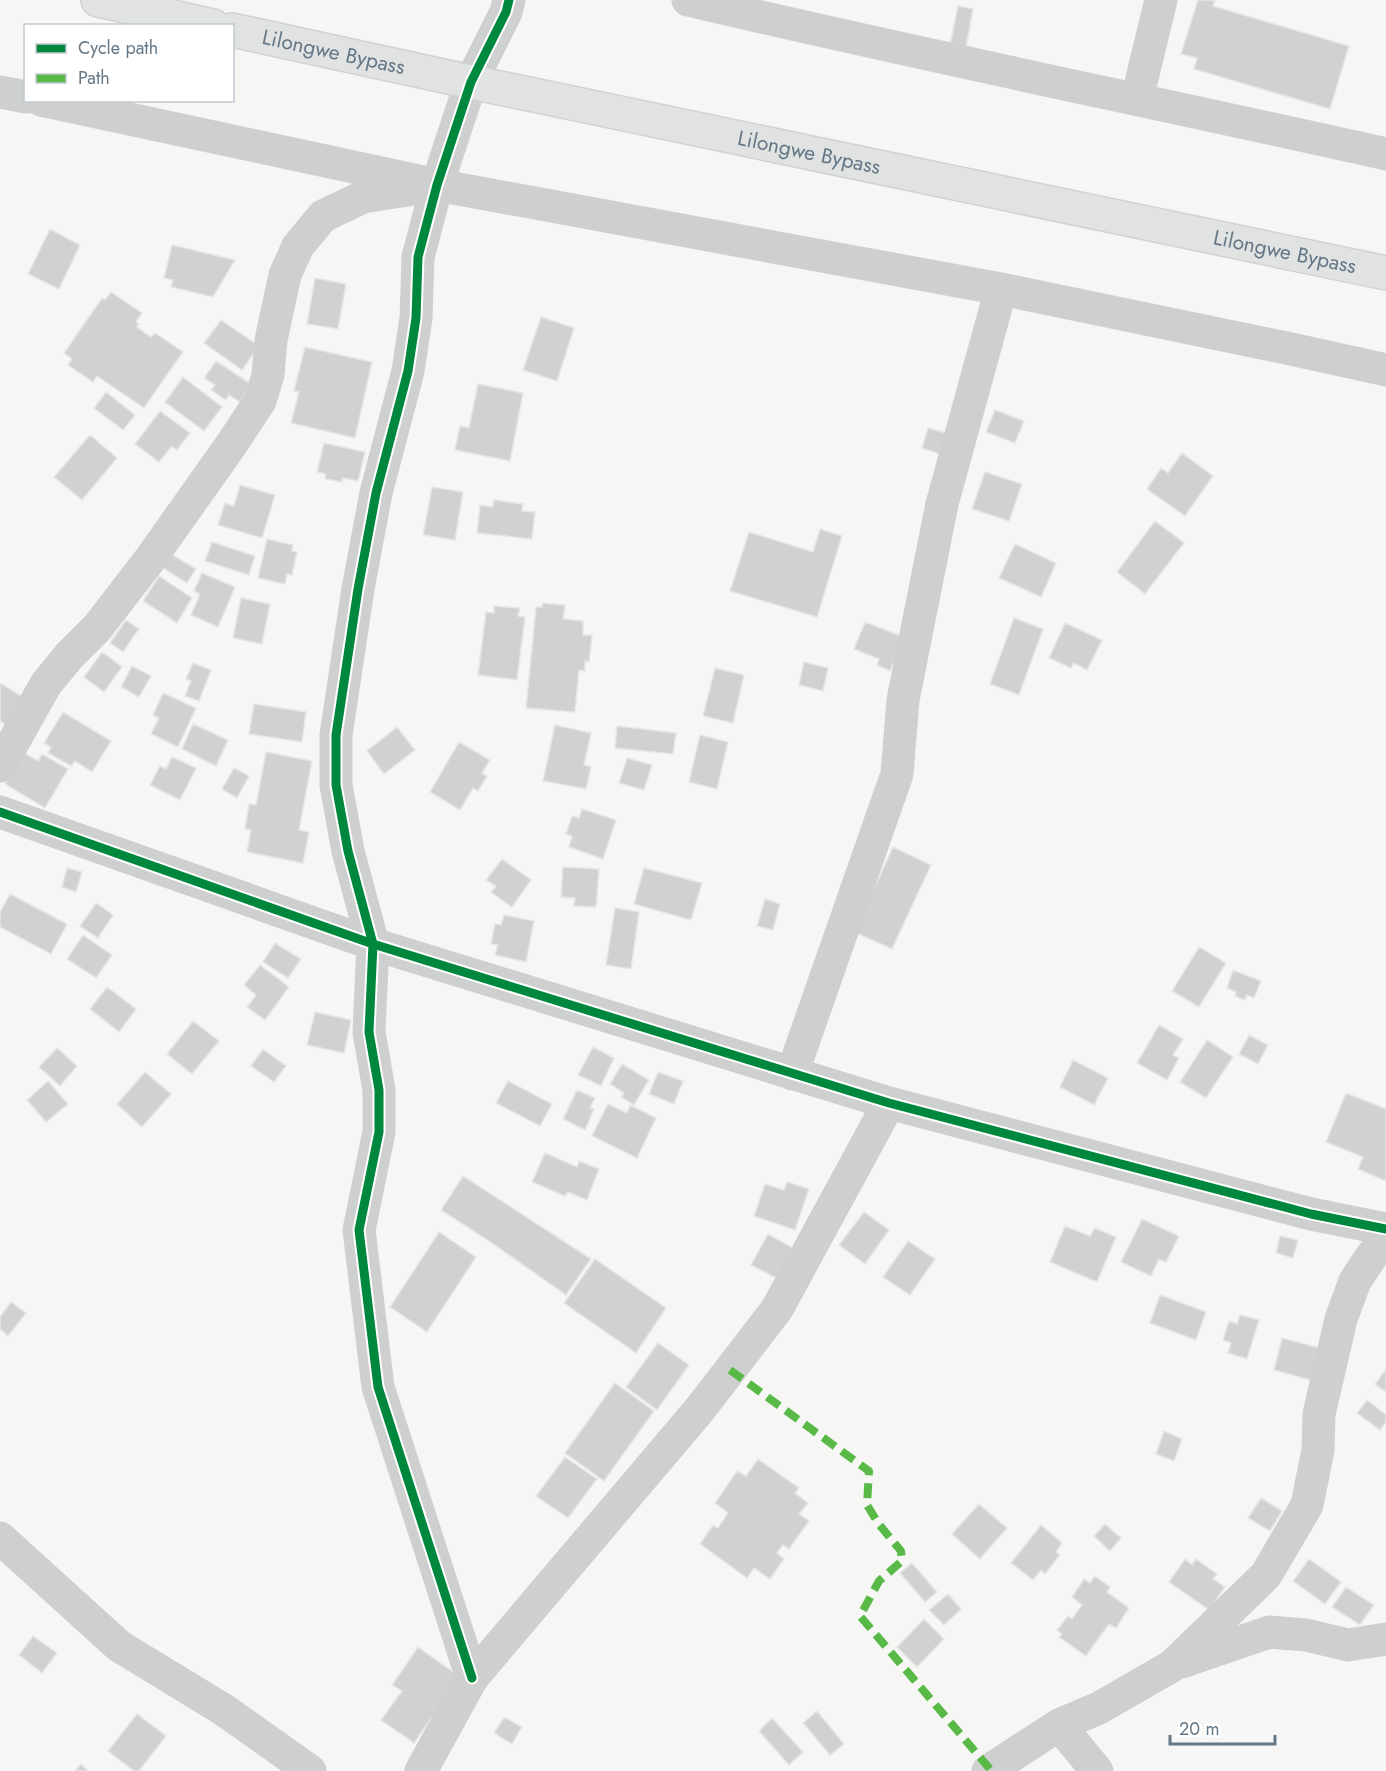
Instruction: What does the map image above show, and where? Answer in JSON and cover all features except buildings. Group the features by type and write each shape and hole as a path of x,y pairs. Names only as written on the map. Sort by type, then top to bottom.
{"main road":[{"path":"98,0 204,24"},
{"name":"Lilongwe Bypass","path":"234,30 1386,273"}],"street":[{"path":"472,1678 378,1387 359,1230 379,1132 379,1090 369,1032 373,944 348,851 336,785 336,735 358,589 376,493 408,371 416,318 418,257 437,185 471,82 506,12 509,0"},
{"path":"688,0 853,39 1386,154"},
{"path":"1137,99 1161,0"},
{"path":"0,92 24,97"},
{"path":"50,102 437,185 1001,289 1386,370"},
{"path":"0,766 46,684 69,656 97,628 151,558 231,446 260,401 268,375 271,340 285,275 298,246 323,216 363,197 437,185"},
{"path":"792,1074 897,774 903,699 942,504 1001,289"},
{"path":"0,812 373,944 792,1074 889,1103 1311,1214 1386,1229"},
{"path":"421,1771 472,1678 700,1409 777,1309 889,1103"},
{"path":"1172,1665 1266,1575 1307,1505 1318,1450 1319,1414 1341,1319 1355,1281 1373,1254 1386,1243"},
{"path":"0,1538 119,1646 224,1710 310,1771"},
{"path":"988,1771 1059,1725 1098,1708 1172,1665 1269,1632 1306,1635 1348,1645 1386,1639"},
{"path":"1059,1725 1097,1771"}],"marked path":[{"path":"730,1370 869,1471 867,1505 878,1523 901,1551 902,1561 879,1581 860,1616 990,1769"}],"cycle path":[{"path":"472,1678 378,1387 359,1230 379,1132 379,1090 369,1032 373,944 348,851 336,785 336,735 358,589 376,493 408,371 416,318 418,257 437,185 471,82 506,12 509,0"},
{"path":"0,812 373,944 889,1103 1311,1214 1386,1229"}]}
